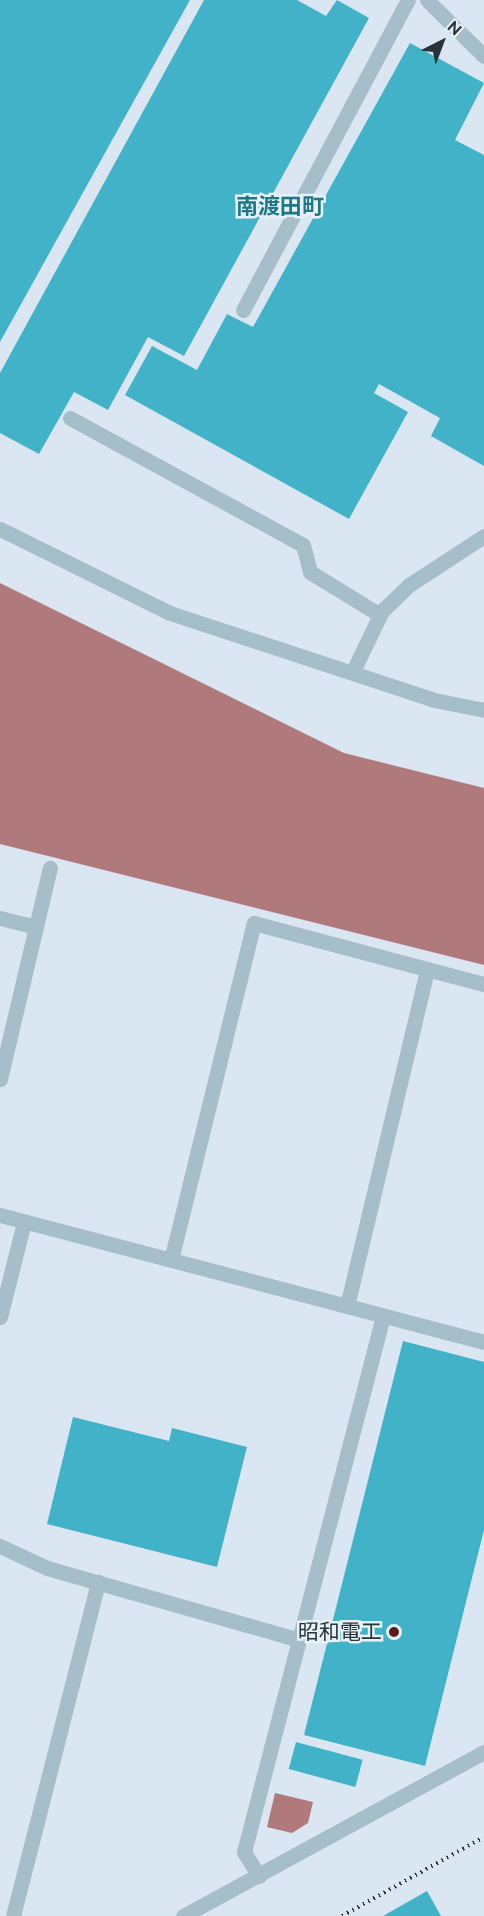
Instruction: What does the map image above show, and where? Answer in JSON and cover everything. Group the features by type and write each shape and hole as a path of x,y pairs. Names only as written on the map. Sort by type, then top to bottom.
{"lane":[{"path":"427,0 484,56"},
{"path":"243,310 402,2"},
{"path":"70,418 303,544 310,572 380,615"},
{"path":"0,529 170,613 353,671 434,700 484,710"},
{"path":"353,671 380,615 409,585 484,536"},
{"path":"0,1079 51,868"},
{"path":"0,918 36,927"},
{"path":"171,1260 254,923 484,984"},
{"path":"347,1306 427,970"},
{"path":"0,1215 484,1342"},
{"path":"0,1317 24,1222"},
{"path":"259,1876 244,1852 296,1639 383,1316"},
{"path":"0,1546 47,1568 296,1639"},
{"path":"13,1916 98,1582"},
{"path":"183,1916 484,1752"}],"shaded area":[{"path":"0,583 344,753 484,788 484,965 0,844"},
{"path":"275,1793 313,1802 308,1823 292,1833 267,1827"}],"building":[{"path":"0,0 190,0 0,342"},
{"path":"204,0 297,0 326,16 337,0 369,18 184,356 148,337 108,410 74,392 39,454 0,433 0,373"},
{"path":"410,43 484,83 455,140 484,155 484,466 431,436 440,418 379,384 374,393 408,412 349,519 125,395 152,346 197,370 227,314 253,327"},
{"name":"昭和電工","path":"403,1341 484,1362 484,1530 425,1766 304,1735"},
{"path":"73,1417 169,1441 172,1428 247,1447 217,1567 47,1524"},
{"path":"296,1742 363,1760 355,1787 289,1769"},
{"path":"427,1891 441,1916 383,1916"}],"railway":[{"path":"342,1916 484,1837"}],"place":[{"name":"昭和電工","path":"394,1632"}],"district":[{"name":"南渡田町","path":"280,207"}]}
